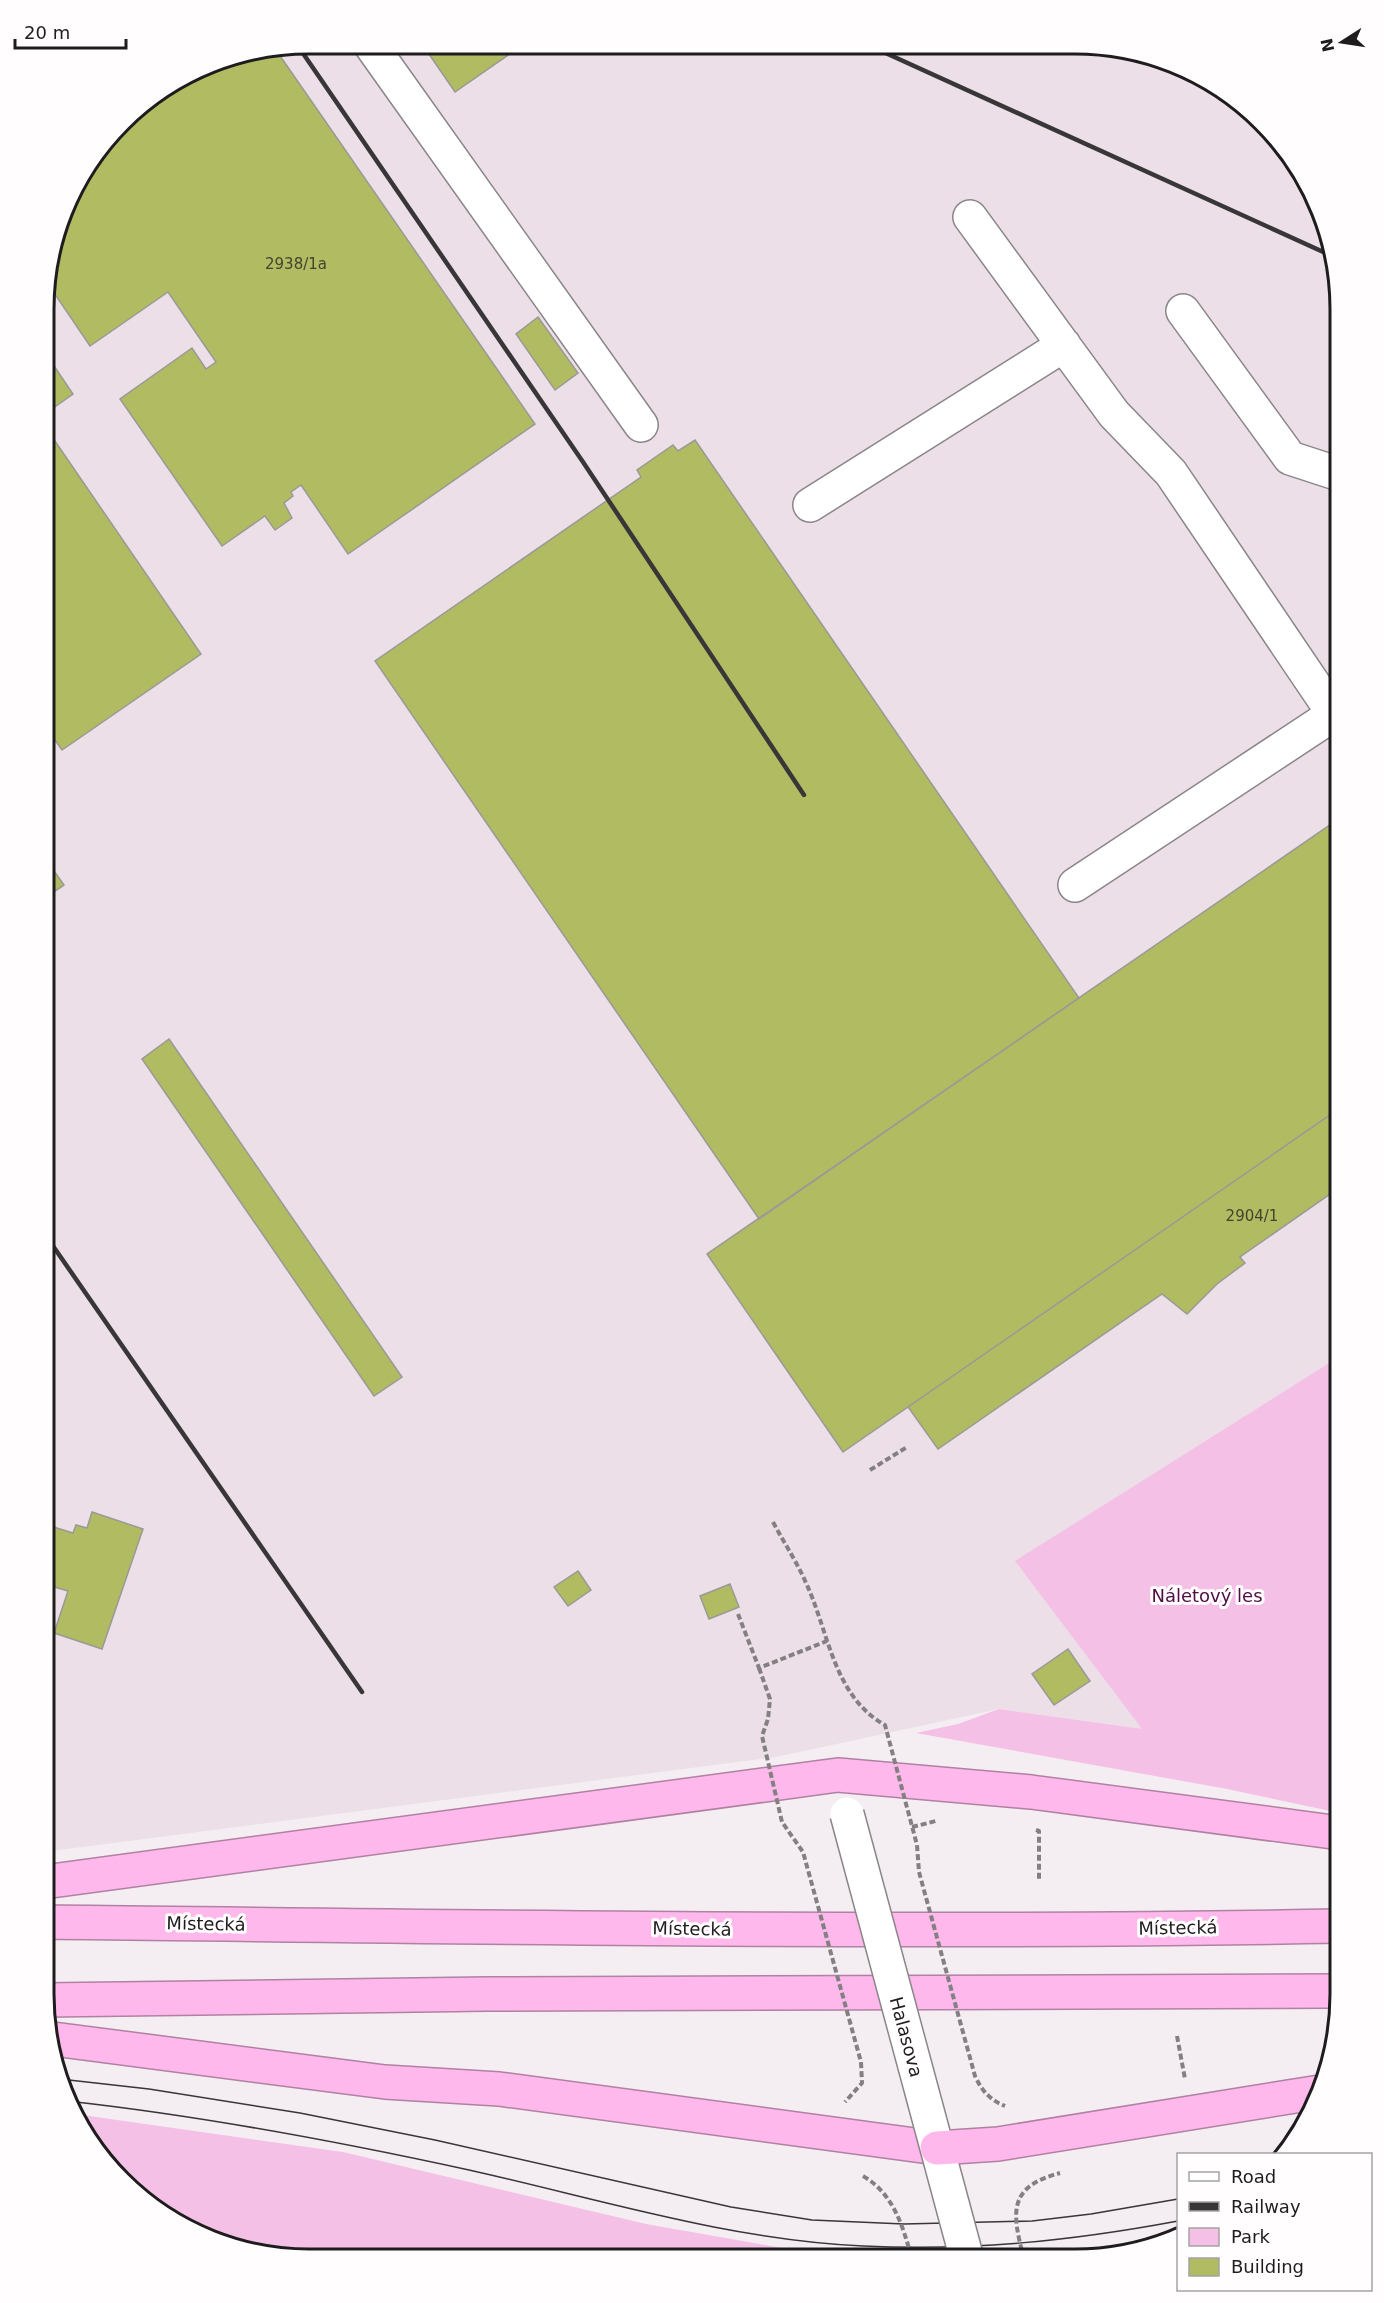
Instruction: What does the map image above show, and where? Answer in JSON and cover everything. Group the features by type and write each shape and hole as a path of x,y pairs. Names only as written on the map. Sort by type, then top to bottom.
{"highway":[{"path":"54,1881 838,1775 900,1779 1054,1796 1330,1832"},
{"name":"Místecká","path":"54,1922 727,1930 1057,1930 1330,1926"},
{"path":"54,2000 488,1994 1330,1991"},
{"path":"58,2040 385,2082 499,2089 937,2148 998,2144 1310,2094"}],"street":[{"path":"377,54 641,425"},
{"path":"970,217 1114,414 1171,473 1330,709"},
{"path":"1183,311 1290,458 1330,471"},
{"path":"810,505 1064,345"},
{"path":"1075,885 1330,723"},
{"name":"Halasova","path":"847,1814 965,2249"}],"path":[{"path":"870,1470 907,1446"},
{"path":"774,1522 807,1584 827,1641 847,1687 857,1703 872,1718 885,1725 917,1845 919,1872 975,2076 982,2091 997,2103 1011,2109"},
{"path":"738,1614 770,1699 768,1719 762,1736 782,1821 803,1852 861,2062 862,2083 845,2102"},
{"path":"759,1668 827,1641"},
{"path":"1028,1829 1039,1831 1039,1881"},
{"path":"1021,2249 1016,2217 1017,2206 1023,2192 1032,2182 1067,2171"},
{"path":"863,2176 884,2192 893,2206 909,2249"}],"shaded area":[{"path":"309,54 1075,54 1108,56 1141,63 1188,80 1217,97 1243,117 1267,141 1287,167 1304,196 1316,227 1328,276 1330,309 1330,1362 1016,1561 1143,1730 999,1709 776,1757 54,1851 54,309 56,276 63,243 80,196 97,167 117,141 141,117 167,97 196,80 227,68 276,56"}],"green space":[{"name":"Náletový les","path":"1330,1362 1330,1811 1227,1789 916,1733 958,1724 999,1709 1142,1729 1015,1561"},
{"path":"85,2115 343,2152 646,2224 788,2249 309,2249 259,2244 212,2230 167,2206 141,2186 117,2162"}],"building":[{"path":"429,54 510,54 455,92"},
{"path":"280,56 535,424 348,554 301,485 291,492 293,496 284,503 292,518 275,530 265,516 222,546 120,399 192,348 206,369 216,362 168,292 90,346 55,294 59,259 68,227 80,196 97,167 117,141 141,117 167,97 212,73 243,63"},
{"path":"538,317 578,373 555,390 516,334"},
{"path":"54,366 73,394 54,407"},
{"path":"54,440 201,654 62,750 54,739"},
{"path":"695,440 1079,998 759,1219 375,661 641,477 637,470 673,445 678,451"},
{"path":"1330,825 1330,1115 843,1452 707,1254"},
{"path":"54,871 64,885 54,892"},
{"path":"169,1039 402,1377 374,1396 142,1059"},
{"path":"1330,1115 1330,1194 1240,1257 1245,1263 1217,1284 1187,1314 1162,1294 938,1449 908,1407"},
{"path":"92,1512 143,1529 102,1649 54,1633 68,1591 54,1587 54,1527 73,1533 76,1525 87,1528"},
{"path":"578,1571 591,1590 568,1606 554,1587"},
{"path":"730,1584 739,1607 709,1619 700,1596"},
{"path":"1068,1649 1090,1681 1054,1705 1032,1674"}],"tram line":[{"path":"69,2080 149,2089 300,2113 435,2140 731,2207 812,2220 904,2224 1032,2221 1091,2214 1177,2199"},
{"path":"78,2102 168,2114 319,2139 469,2170 665,2217 763,2236 813,2242 903,2247 982,2246 1060,2239 1177,2221"}],"railway":[{"path":"304,54 583,462 804,795"},
{"path":"888,54 1323,252"},
{"path":"54,1247 362,1692"}]}
